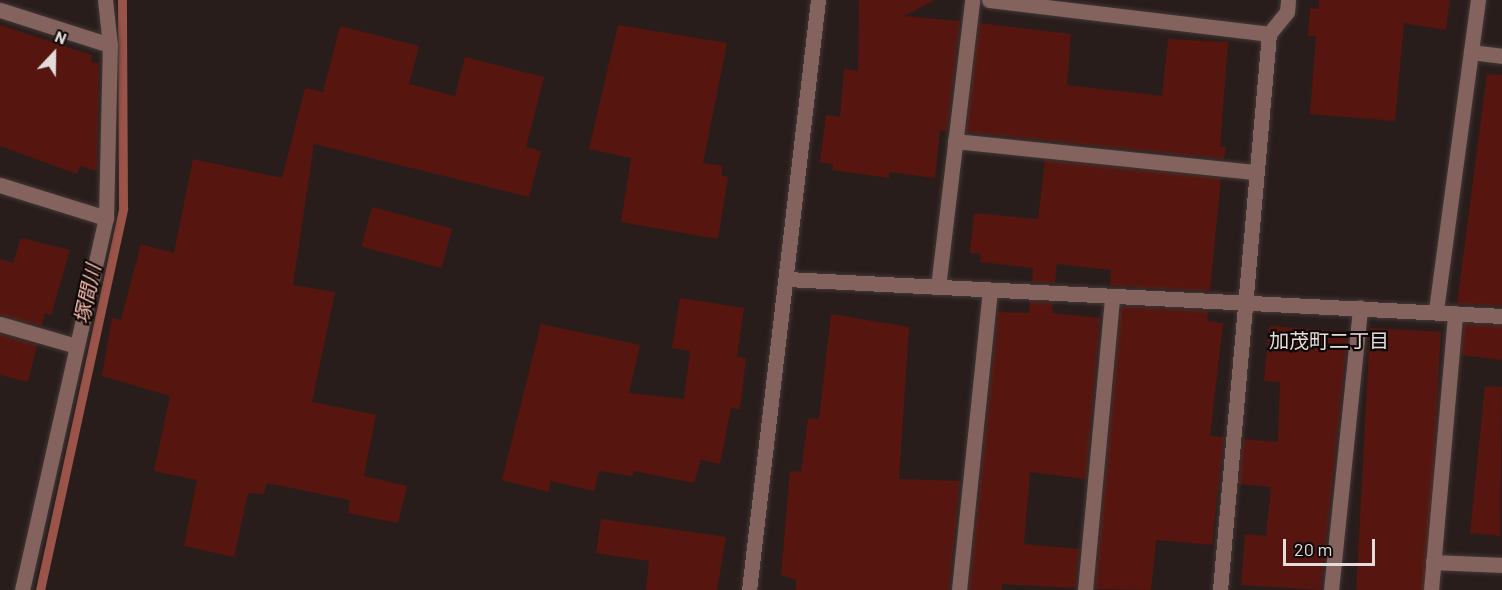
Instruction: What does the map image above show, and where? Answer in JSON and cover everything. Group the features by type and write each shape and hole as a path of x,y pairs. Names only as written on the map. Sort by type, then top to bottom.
{"street":[{"path":"22,590 106,218 110,45 105,0"},
{"path":"749,590 818,0"},
{"path":"938,287 972,0"},
{"path":"989,0 1269,34"},
{"path":"1220,590 1269,34 1287,12 1288,0"},
{"path":"1436,310 1478,0"},
{"path":"0,10 110,45"},
{"path":"1471,52 1502,56"},
{"path":"955,141 1256,172"},
{"path":"0,185 106,218"},
{"path":"787,279 1112,299 1436,310 1502,316"},
{"path":"959,590 990,292"},
{"path":"1085,590 1112,299"},
{"path":"1331,590 1360,307"},
{"path":"1431,590 1455,313"},
{"path":"0,324 76,346"},
{"path":"1433,562 1502,565"}],"building":[{"path":"859,0 935,0 904,16 960,21 947,131 940,130 935,178 889,172 889,178 832,170 833,164 820,162 826,115 840,117 844,69 858,71"},
{"path":"1319,0 1450,0 1446,30 1404,23 1395,121 1310,114 1316,36 1308,36 1310,8 1319,9"},
{"path":"979,23 1071,34 1067,85 1162,96 1168,39 1228,42 1220,147 1226,147 1224,159 966,132"},
{"path":"0,25 92,55 91,62 99,63 97,171 80,166 77,174 0,146"},
{"path":"618,25 727,43 703,163 723,166 721,175 728,177 718,239 621,222 631,158 589,149"},
{"path":"340,26 419,46 409,84 455,96 465,57 544,77 526,147 541,151 529,197 314,144 293,285 335,292 312,402 376,415 364,476 407,486 398,523 348,513 350,500 267,483 264,494 248,493 234,557 184,546 197,480 154,471 170,396 102,376 112,318 121,320 141,244 174,253 193,159 282,178 305,88 323,92"},
{"path":"1487,74 1502,75 1502,306 1457,304"},
{"path":"1045,160 1221,178 1210,291 1110,286 1111,270 1057,264 1055,283 1032,282 1033,268 980,262 981,254 970,253 974,213 1038,219"},
{"path":"372,207 452,228 442,268 361,247"},
{"path":"21,238 70,250 51,315 45,313 42,326 0,315 0,259 13,263"},
{"path":"680,298 744,308 737,357 746,358 740,409 731,408 720,464 701,460 694,483 634,471 633,476 599,471 594,491 551,481 548,492 502,480 541,324 640,345 629,393 684,399 690,351 672,348"},
{"path":"1030,301 1053,303 1052,313 1100,318 1086,479 1030,472 1024,544 1079,549 1075,588 1002,584 1002,590 969,590 998,312 1029,313"},
{"path":"1121,306 1208,311 1207,321 1223,323 1210,436 1224,437 1212,545 1156,540 1151,590 1095,589"},
{"path":"831,314 909,327 899,479 960,481 949,590 796,590 796,580 781,575 790,471 801,472 808,418 819,419"},
{"path":"1464,324 1502,326 1502,360 1461,355"},
{"path":"1269,326 1348,332 1321,590 1241,585 1245,534 1266,536 1271,487 1239,484 1243,439 1278,442 1280,382 1264,381"},
{"path":"1370,328 1441,332 1427,590 1356,590"},
{"path":"0,334 37,345 28,382 0,375"},
{"path":"1485,386 1502,387 1500,536 1470,533"},
{"path":"601,519 726,537 717,590 646,590 649,561 596,553"}],"waterway":[{"name":"塚間川","path":"40,590 123,208 122,0"}],"district":[{"name":"加茂町二丁目","path":"1329,340"}]}
